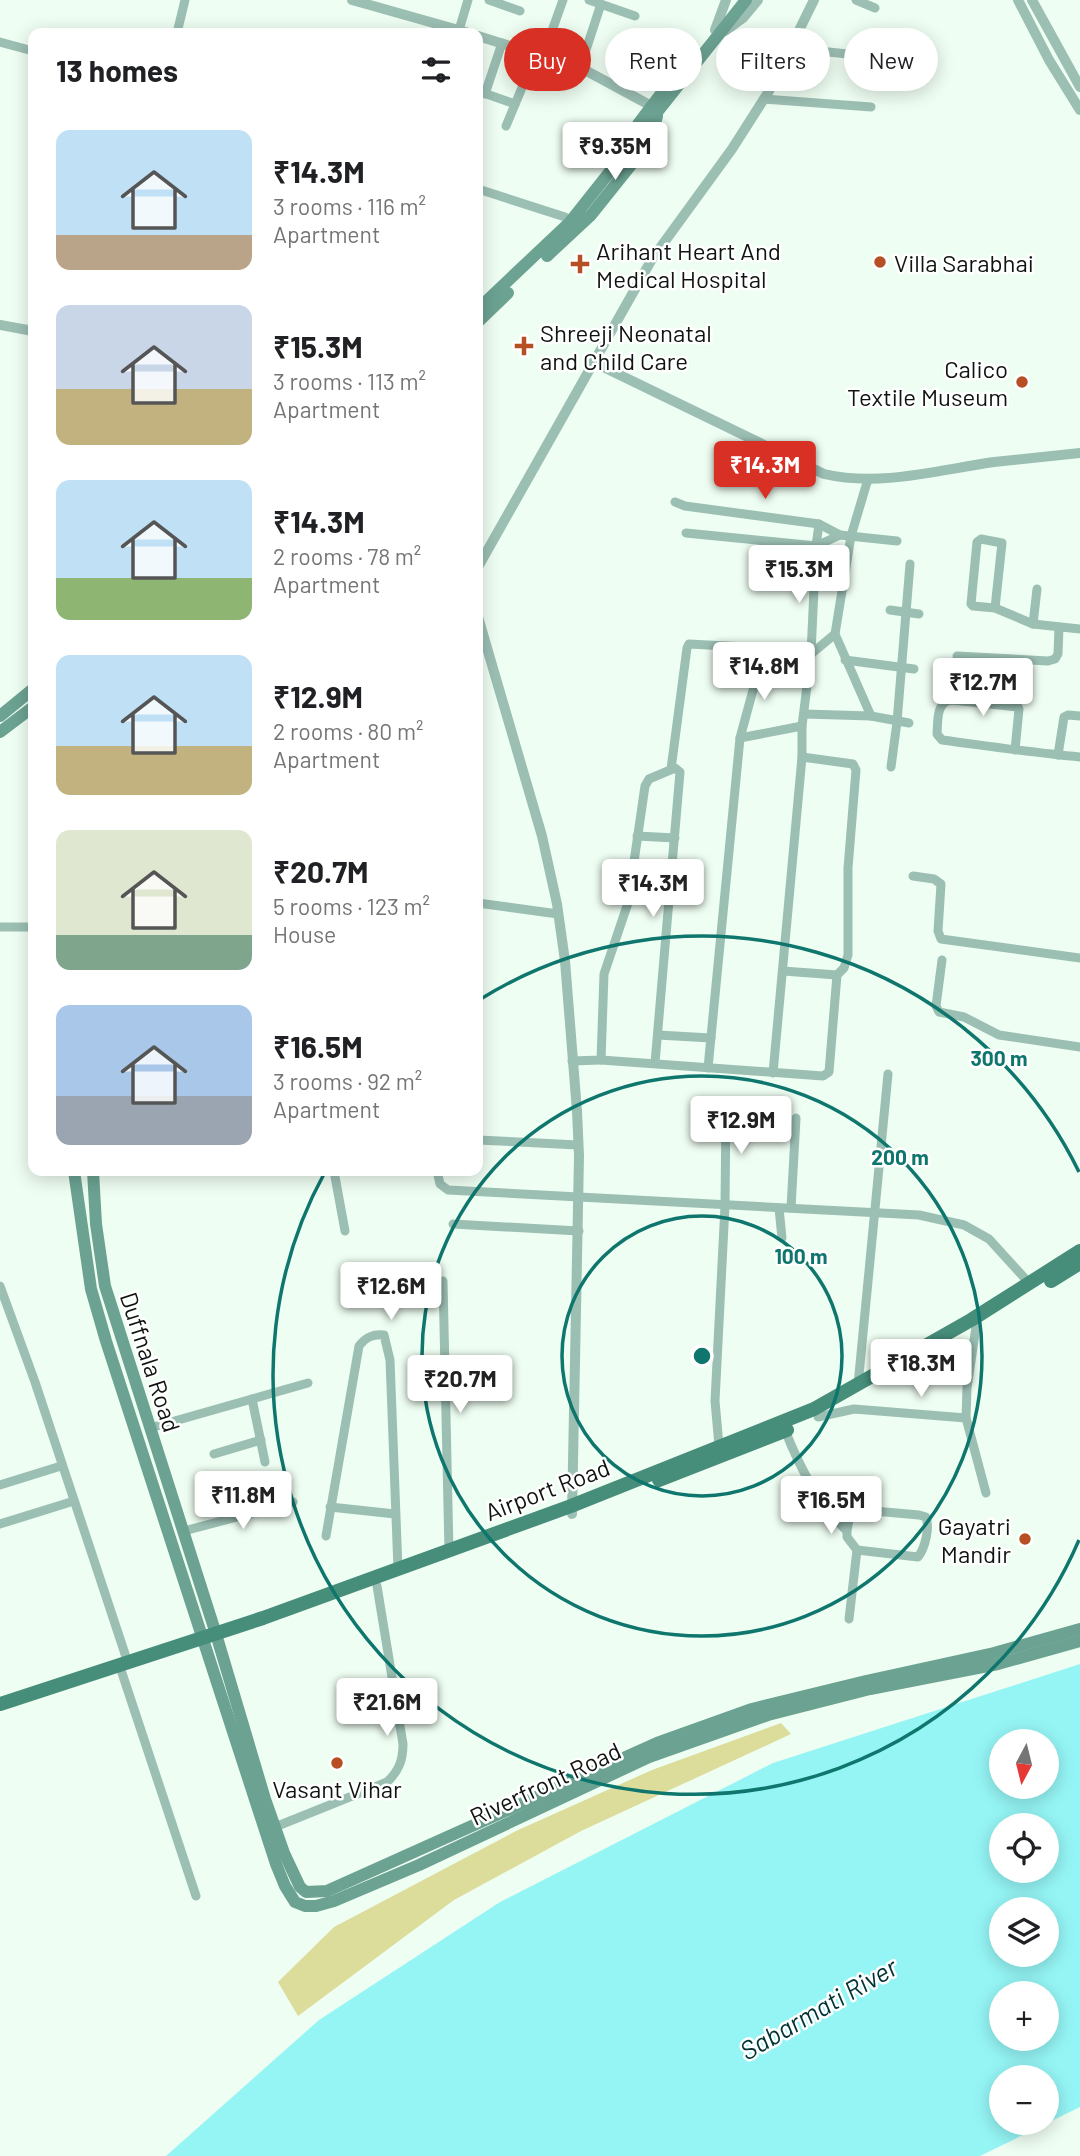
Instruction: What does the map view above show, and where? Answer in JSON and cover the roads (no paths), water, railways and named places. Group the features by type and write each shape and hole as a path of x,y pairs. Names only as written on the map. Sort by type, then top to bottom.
{"main road":[{"path":"483,294 565,217 715,33 733,5 746,0"},
{"path":"483,304 570,222 655,108"},
{"path":"483,316 591,215 651,139 655,108"},
{"path":"0,716 28,693"},
{"path":"0,732 28,711"},
{"path":"75,1176 91,1289 106,1341 211,1640"},
{"name":"Duffnala Road","path":"93,1176 96,1224 105,1286 184,1531 211,1640"},
{"name":"Airport Road","path":"211,1640 398,1569 571,1510 719,1446 814,1409 1030,1284 1080,1251"},
{"name":"Airport Road","path":"0,1713 125,1668 377,1586 818,1417 1080,1264"},
{"name":"Riverfront Road","path":"211,1640 275,1827 300,1888 306,1892 327,1891 657,1743 752,1709 994,1653 1080,1629"},
{"name":"Riverfront Road","path":"211,1640 285,1886 295,1902 305,1906 334,1901 419,1865 649,1758 768,1715 870,1689 998,1664 1080,1641"},
{"name":"Airport Road","path":"0,1704 125,1668"}],"street":[{"path":"178,28 185,0"},
{"path":"352,0 450,28"},
{"path":"464,28 468,0"},
{"path":"489,0 520,11"},
{"path":"551,28 563,0"},
{"path":"589,0 635,16"},
{"path":"715,33 743,18 758,0"},
{"path":"800,28 814,0"},
{"path":"856,0 875,8"},
{"path":"1018,0 1049,60 1080,110"},
{"path":"1032,0 1080,87"},
{"path":"591,34 601,4"},
{"path":"483,37 502,43 483,90"},
{"path":"0,42 28,50"},
{"path":"591,74 655,108"},
{"path":"506,126 522,91"},
{"path":"483,558 652,259 732,149 768,91"},
{"path":"483,93 515,104"},
{"path":"764,99 871,107"},
{"path":"483,191 565,217"},
{"path":"0,325 28,330"},
{"path":"593,362 824,474 846,479 867,480 1080,453"},
{"path":"867,480 846,536 835,634 871,716"},
{"path":"675,502 685,506 819,524 846,536 897,541"},
{"path":"773,1073 802,757 802,726 811,654 819,524"},
{"path":"686,533 816,546 846,536"},
{"path":"995,608 1003,543 981,539 977,542 971,604 973,607 995,608 1033,624 1080,629"},
{"path":"891,767 910,564"},
{"path":"1033,624 1037,589"},
{"path":"890,610 919,614"},
{"path":"957,656 1048,661 1055,659 1058,654 1059,627"},
{"path":"671,769 687,648 690,644 746,647 762,657 811,654 835,634"},
{"path":"483,644 542,836 565,961 579,1145 571,1510"},
{"path":"708,1068 740,738 762,657"},
{"path":"845,660 914,669"},
{"path":"1015,750 1018,707 952,700 945,700 940,705 937,738 942,740 1015,750 1080,757"},
{"path":"804,714 871,716 909,723"},
{"path":"1058,755 1064,718 1068,715 1080,716"},
{"path":"740,738 802,726"},
{"path":"572,1062 601,1060 655,1063 823,1076 829,1072 837,975 844,968 848,955 848,868 855,766 802,757"},
{"path":"601,1060 604,974 630,890 646,782 675,768 680,772 655,1063"},
{"path":"637,836 675,838"},
{"path":"913,877 934,879 941,884 938,931 942,939 1080,958"},
{"path":"630,890 670,895"},
{"path":"483,904 558,914"},
{"path":"0,927 28,927"},
{"path":"942,960 936,1006 939,1012 964,1017 999,1035 1080,1047"},
{"path":"783,971 837,975"},
{"path":"658,1035 711,1038"},
{"path":"858,1385 888,1074"},
{"path":"719,1446 715,1401 725,1206 726,1106"},
{"path":"791,1208 796,1118"},
{"path":"483,1140 579,1145"},
{"path":"335,1176 345,1231"},
{"path":"438,1176 440,1184 448,1190 919,1215 964,1226 989,1239 1030,1284"},
{"path":"779,1208 782,1238"},
{"path":"453,1224 579,1231"},
{"path":"443,1281 449,1551"},
{"path":"0,1286 36,1382 196,1896"},
{"path":"976,1327 965,1418 986,1493"},
{"path":"326,1536 359,1346 364,1339 375,1334 384,1335 390,1360 398,1569"},
{"path":"150,1428 308,1384"},
{"path":"253,1399 265,1462"},
{"path":"818,1417 854,1409 965,1418"},
{"path":"785,1430 796,1459 832,1517 847,1531"},
{"path":"214,1454 261,1440"},
{"path":"0,1485 61,1466"},
{"path":"0,1524 74,1501"},
{"path":"184,1531 293,1502"},
{"path":"330,1507 395,1514"},
{"path":"849,1619 857,1550 847,1537 850,1514 856,1511 926,1517 928,1523 922,1552 918,1557 857,1550"},
{"path":"275,1827 387,1782 398,1770 403,1744 377,1586"}],"water":[{"name":"Sabarmati River","path":"1080,1664 1080,2107 1059,2117 1059,2065 989,2065 989,2135 1023,2135 980,2156 166,2156 319,2020 500,1902 773,1763"}],"place":[{"name":"Villa Sarabhai","path":"880,262"},
{"name":"Arihant Heart And Medical Hospital","path":"580,264"},
{"name":"Shreeji Neonatal and Child Care","path":"524,346"},
{"name":"Calico Textile Museum","path":"1022,382"},
{"name":"Gayatri Mandir","path":"1025,1539"},
{"name":"Vasant Vihar","path":"337,1763"}]}
